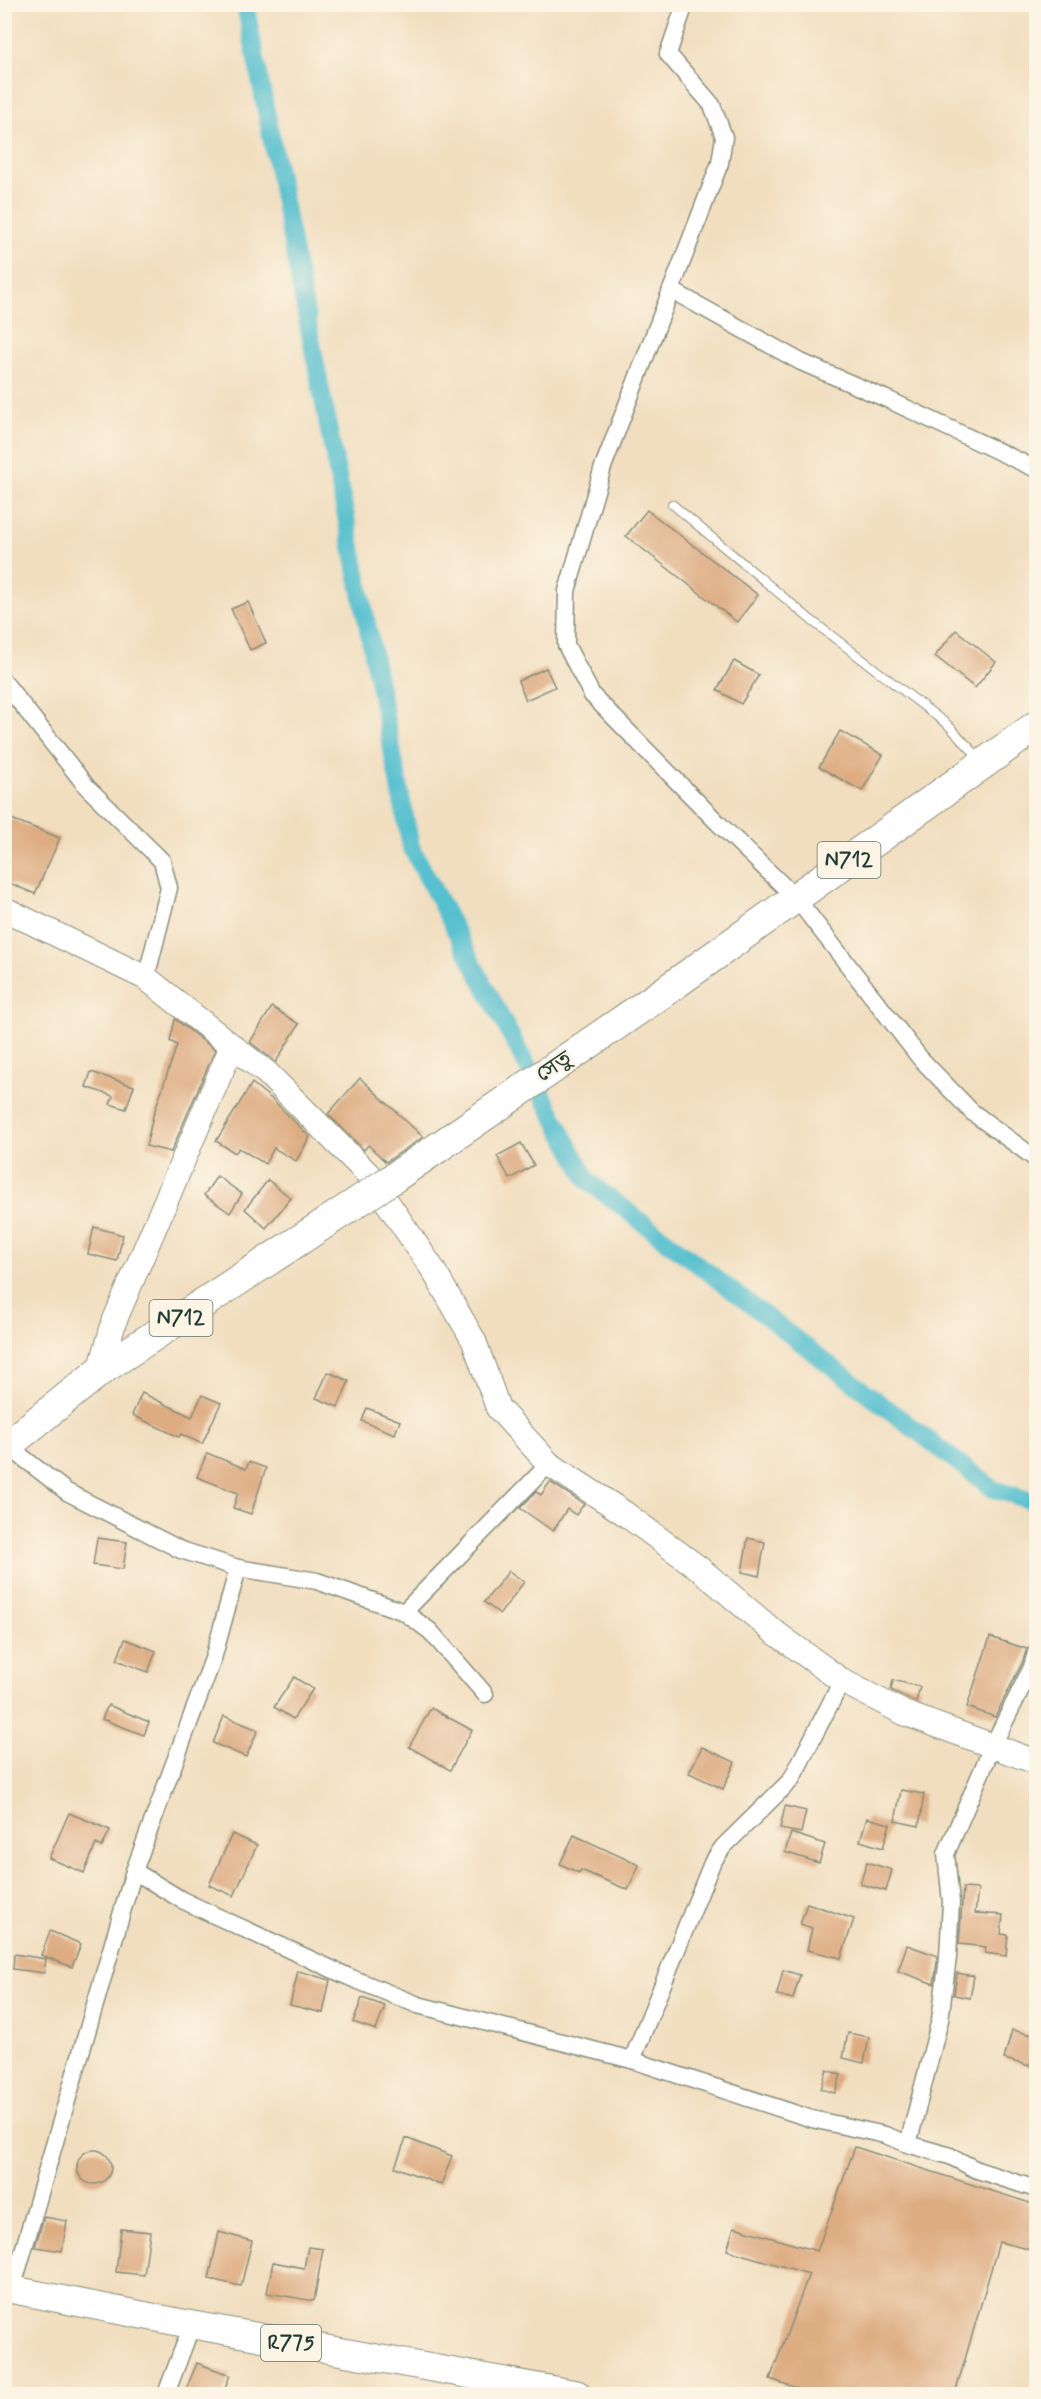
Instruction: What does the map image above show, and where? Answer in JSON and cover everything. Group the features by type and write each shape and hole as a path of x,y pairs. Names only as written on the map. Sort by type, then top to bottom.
{"highway":[{"name":"N712","path":"796,898 1036,726"},
{"name":"সেতু","path":"100,1371 392,1179 796,898"},
{"name":"N712","path":"6,1447 100,1371"}],"main road":[{"name":"R775","path":"7,2294 187,2338 500,2394"},
{"name":"R775","path":"7,2294 577,2394"}],"street":[{"path":"685,4 668,54 712,105 724,137 720,163 603,466 567,591 566,645 592,695 718,823 796,898 920,1058 972,1112 1036,1159"},
{"path":"671,290 801,362 890,400 1036,469"},
{"path":"4,682 87,787 162,861 169,888 146,978"},
{"path":"4,909 146,978 267,1073 369,1174 432,1268 474,1341 498,1408 549,1464 624,1513 681,1555 773,1631 842,1681 904,1713 1036,1762"},
{"path":"100,1371 114,1322 232,1046"},
{"path":"6,1447 67,1492 181,1550 238,1568 317,1581 404,1612 430,1630 485,1694"},
{"path":"404,1612 549,1464"},
{"path":"7,2294 134,1871 213,1659 238,1568"},
{"path":"908,2144 940,2020 948,1958 951,1902 946,1854 993,1745 1032,1667 1036,1653"},
{"path":"632,2060 712,1863 723,1847 791,1780 842,1681"},
{"path":"134,1871 207,1912 350,1977 418,2005 632,2060 812,2119 885,2135 950,2156 976,2170 1036,2189"},
{"path":"166,2394 187,2338"}],"lane":[{"path":"672,504 735,554 810,620 948,725 984,762"}],"building":[{"path":"647,510 758,595 737,622 626,536"},
{"path":"248,602 266,643 250,650 231,609"},
{"path":"956,630 996,662 975,688 935,656"},
{"path":"734,661 759,675 741,704 717,690"},
{"path":"546,668 555,687 526,700 518,681"},
{"path":"840,731 883,755 862,791 819,767"},
{"path":"4,816 60,838 35,894 4,881"},
{"path":"272,1007 299,1024 276,1062 250,1042"},
{"path":"175,1019 215,1050 171,1152 146,1146 153,1116 177,1045 170,1041"},
{"path":"91,1072 134,1086 126,1109 110,1104 113,1096 86,1087"},
{"path":"360,1078 423,1137 386,1162 368,1145 364,1150 328,1114"},
{"path":"252,1083 274,1101 310,1137 296,1161 274,1148 265,1164 239,1148 235,1153 216,1141"},
{"path":"521,1143 534,1165 510,1179 497,1156"},
{"path":"217,1176 242,1194 230,1213 204,1195"},
{"path":"268,1180 291,1198 266,1228 245,1209"},
{"path":"94,1227 123,1235 117,1261 88,1254"},
{"path":"328,1372 349,1381 338,1407 316,1398"},
{"path":"142,1393 192,1417 202,1395 221,1403 202,1444 181,1434 179,1437 132,1415"},
{"path":"367,1408 400,1421 395,1434 362,1421"},
{"path":"207,1453 246,1469 249,1462 266,1468 251,1514 233,1508 238,1493 197,1477"},
{"path":"550,1482 584,1504 576,1515 567,1509 553,1531 520,1508 536,1492 541,1495"},
{"path":"97,1538 127,1542 123,1569 93,1565"},
{"path":"748,1538 765,1542 759,1576 742,1572"},
{"path":"509,1571 524,1582 500,1614 484,1602"},
{"path":"990,1637 1027,1649 995,1717 967,1707"},
{"path":"125,1639 156,1651 148,1672 117,1660"},
{"path":"294,1677 313,1689 293,1719 274,1707"},
{"path":"893,1680 920,1687 916,1702 891,1690"},
{"path":"108,1705 149,1722 144,1735 102,1719"},
{"path":"431,1708 472,1730 450,1770 409,1747"},
{"path":"224,1716 258,1730 246,1757 213,1743"},
{"path":"702,1747 735,1762 723,1789 689,1773"},
{"path":"901,1790 924,1794 919,1826 895,1821"},
{"path":"785,1806 806,1811 801,1833 780,1829"},
{"path":"69,1813 110,1830 102,1847 96,1844 84,1873 49,1858"},
{"path":"867,1818 890,1824 883,1848 860,1841"},
{"path":"791,1833 825,1844 819,1863 785,1852"},
{"path":"232,1834 257,1845 234,1896 209,1885"},
{"path":"574,1835 639,1865 628,1890 581,1870 579,1873 560,1864"},
{"path":"867,1862 892,1870 886,1891 860,1884"},
{"path":"963,1888 978,1889 975,1913 1003,1915 1001,1934 1008,1935 1006,1956 985,1953 986,1947 959,1944"},
{"path":"807,1903 854,1919 841,1958 807,1950 812,1928 800,1924"},
{"path":"50,1931 81,1944 72,1967 41,1955"},
{"path":"907,1945 938,1956 934,1984 898,1971"},
{"path":"14,1954 46,1959 44,1973 13,1969"},
{"path":"783,1970 800,1975 793,1999 777,1995"},
{"path":"298,1971 330,1980 323,2013 290,2005"},
{"path":"957,1973 974,1976 970,1998 954,1995"},
{"path":"362,1998 385,2006 376,2030 353,2022"},
{"path":"1012,2030 1036,2036 1030,2066 1004,2059"},
{"path":"848,2033 869,2037 864,2063 843,2058"},
{"path":"827,2070 841,2075 835,2093 821,2089"},
{"path":"406,2138 452,2156 441,2185 395,2167"},
{"path":"855,2147 1036,2205 1036,2251 999,2242 955,2394 814,2394 770,2379 809,2274 727,2250 734,2227 817,2251"},
{"path":"94,2150 106,2155 111,2167 106,2179 94,2184 82,2179 77,2167 82,2155"},
{"path":"44,2217 67,2221 62,2251 35,2247"},
{"path":"121,2229 150,2232 144,2275 116,2272"},
{"path":"219,2232 252,2241 241,2286 209,2279"},
{"path":"308,2247 323,2249 314,2301 267,2293 273,2262 304,2268"},
{"path":"197,2363 230,2375 223,2394 184,2394"}],"waterway":[{"path":"245,4 411,847 588,1181 993,1489 1036,1502"}]}
